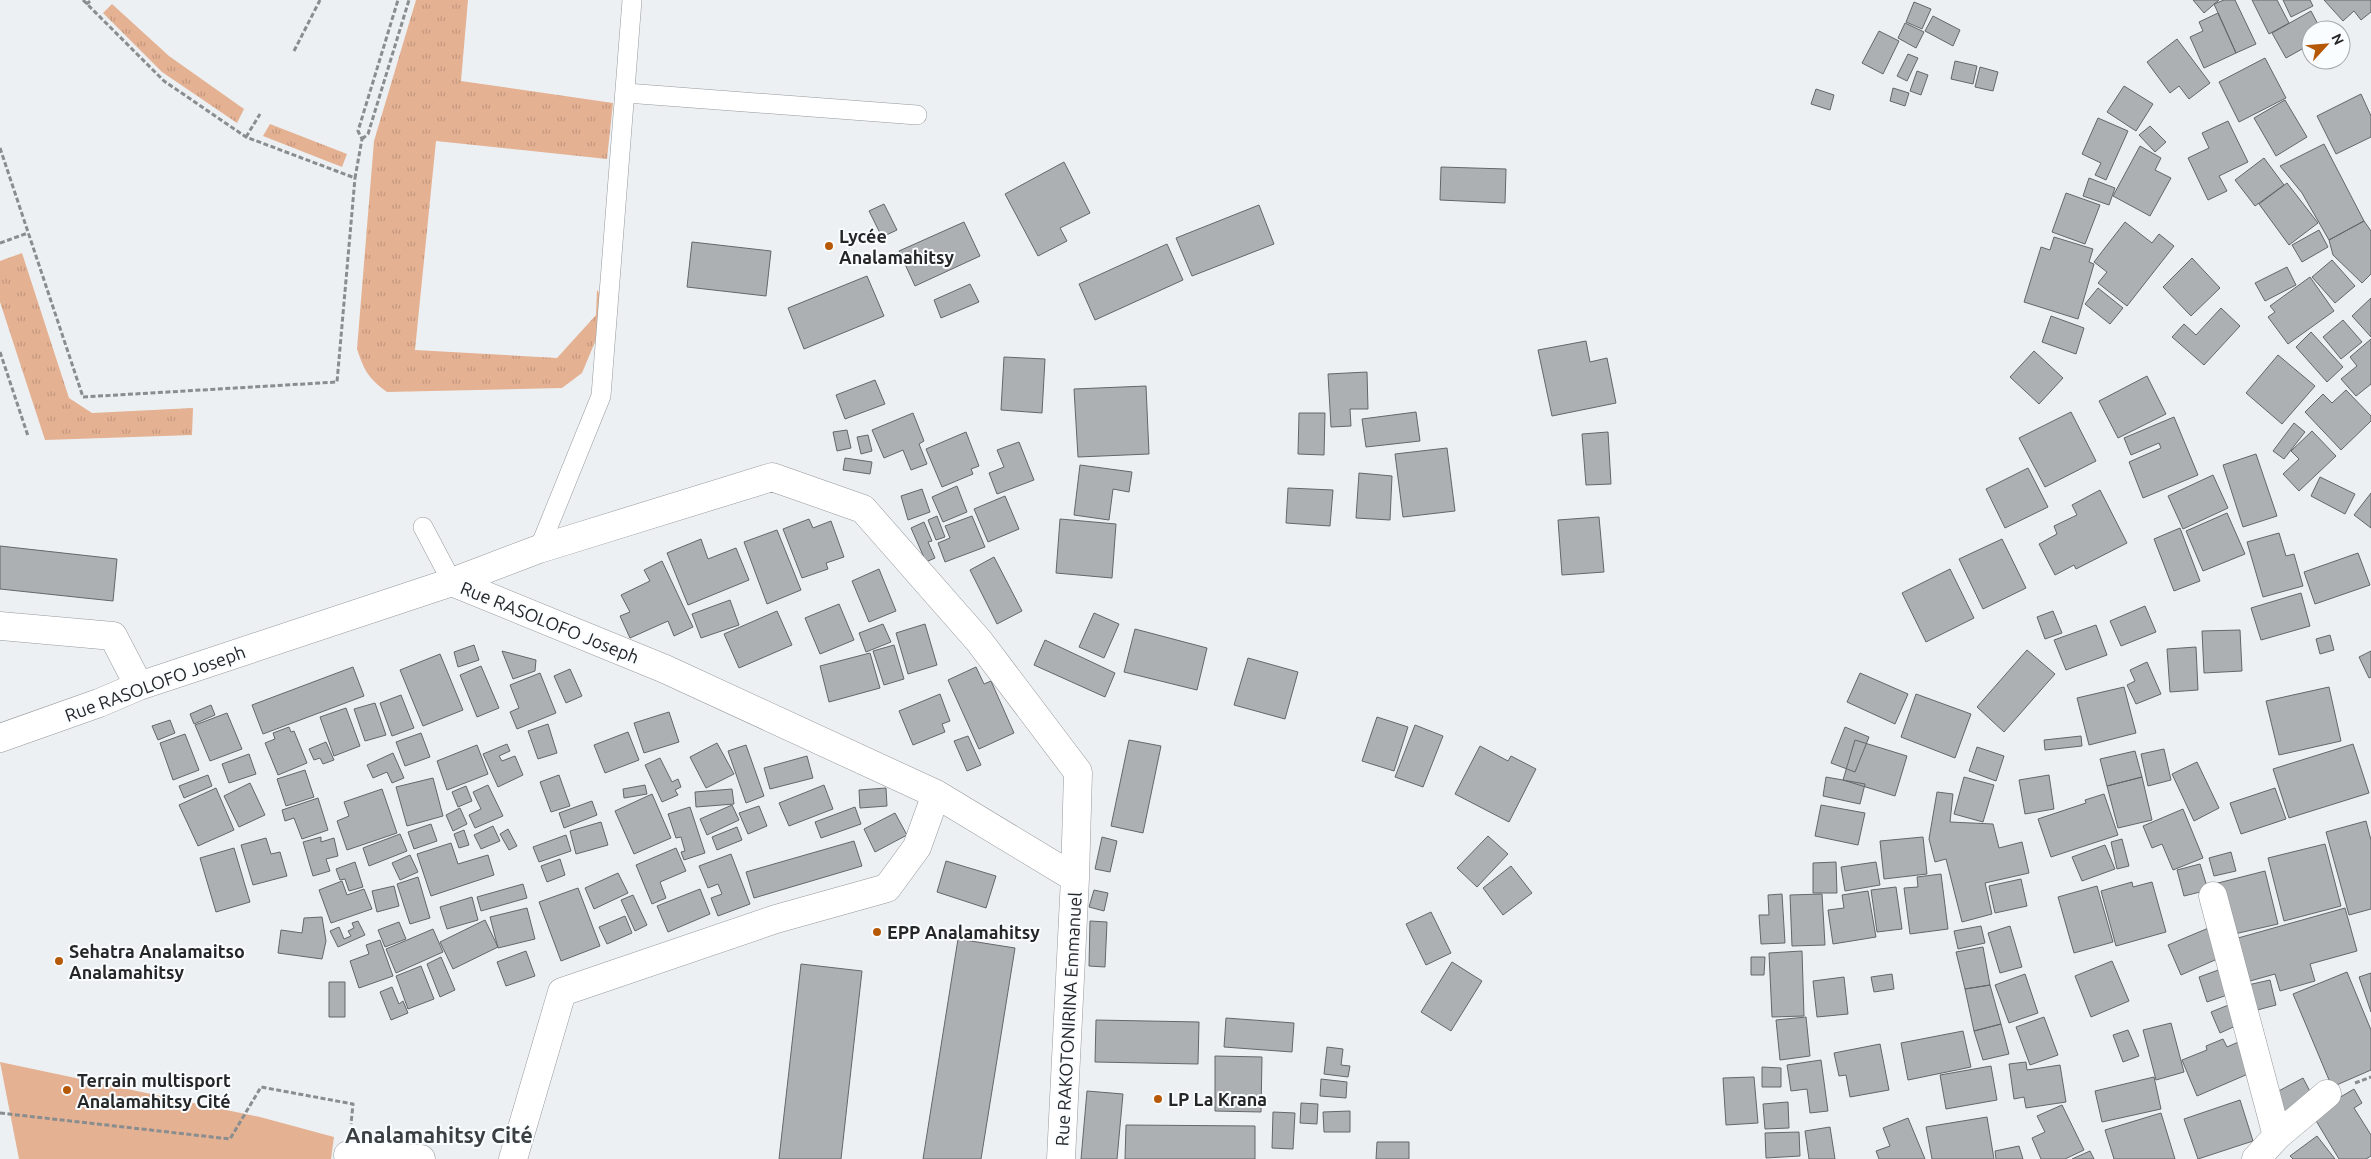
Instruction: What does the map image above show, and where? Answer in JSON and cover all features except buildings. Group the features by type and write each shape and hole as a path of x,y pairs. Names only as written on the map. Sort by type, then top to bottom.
{"street":[{"name":"Rue RAKOTONIRINA Emmanuel","path":"452,582 539,549 772,477 863,509 979,641 1078,772 1075,878 1061,1159"},
{"name":"Rue RASOLOFO Joseph","path":"0,738 99,703 139,686 452,582 666,669 936,794 1075,878"},
{"path":"0,626 113,636 139,686"},
{"path":"513,1159 562,992 776,919 887,888 917,847 936,794"},
{"path":"2212,896 2277,1136"},
{"path":"2256,1159 2277,1136 2327,1094"},
{"path":"348,1155 421,1159"}],"lane":[{"path":"539,549 601,396 632,0"},
{"path":"626,93 917,115"},
{"path":"423,528 452,582"}],"path":[{"path":"83,0 164,81 246,137 355,178"},
{"path":"86,4 92,0"},
{"path":"294,51 320,0"},
{"path":"0,148 83,396 337,382 355,178 362,139 358,132 398,0"},
{"path":"362,139 368,134 409,0"},
{"path":"246,137 260,114"},
{"path":"0,242 28,233"},
{"path":"0,352 28,436"},
{"path":"0,1113 230,1139 261,1086 353,1104 348,1155"}],"green space":[{"path":"416,0 468,0 461,81 613,103 607,159 436,141 415,350 557,358 596,315 597,290 603,298 600,330 582,373 562,388 387,392 371,378 357,349 374,141"},
{"path":"112,4 169,56 244,109 237,123 162,72 103,13"},
{"path":"270,124 347,154 342,167 263,136"},
{"path":"22,253 69,398 92,413 193,408 192,435 45,440 0,302 0,261"},
{"name":"Terrain multisport Analamahitsy Cité","path":"0,1062 260,1117 334,1137 331,1159 19,1159"}],"place":[{"name":"Lycée Analamahitsy","path":"829,246"},
{"name":"EPP Analamahitsy","path":"877,932"},
{"name":"Sehatra Analamaitso Analamahitsy","path":"59,961"},
{"name":"Terrain multisport Analamahitsy Cité","path":"67,1090"},
{"name":"LP La Krana","path":"1158,1099"}],"district":[{"name":"Analamahitsy Cité","path":"439,1134"}]}
